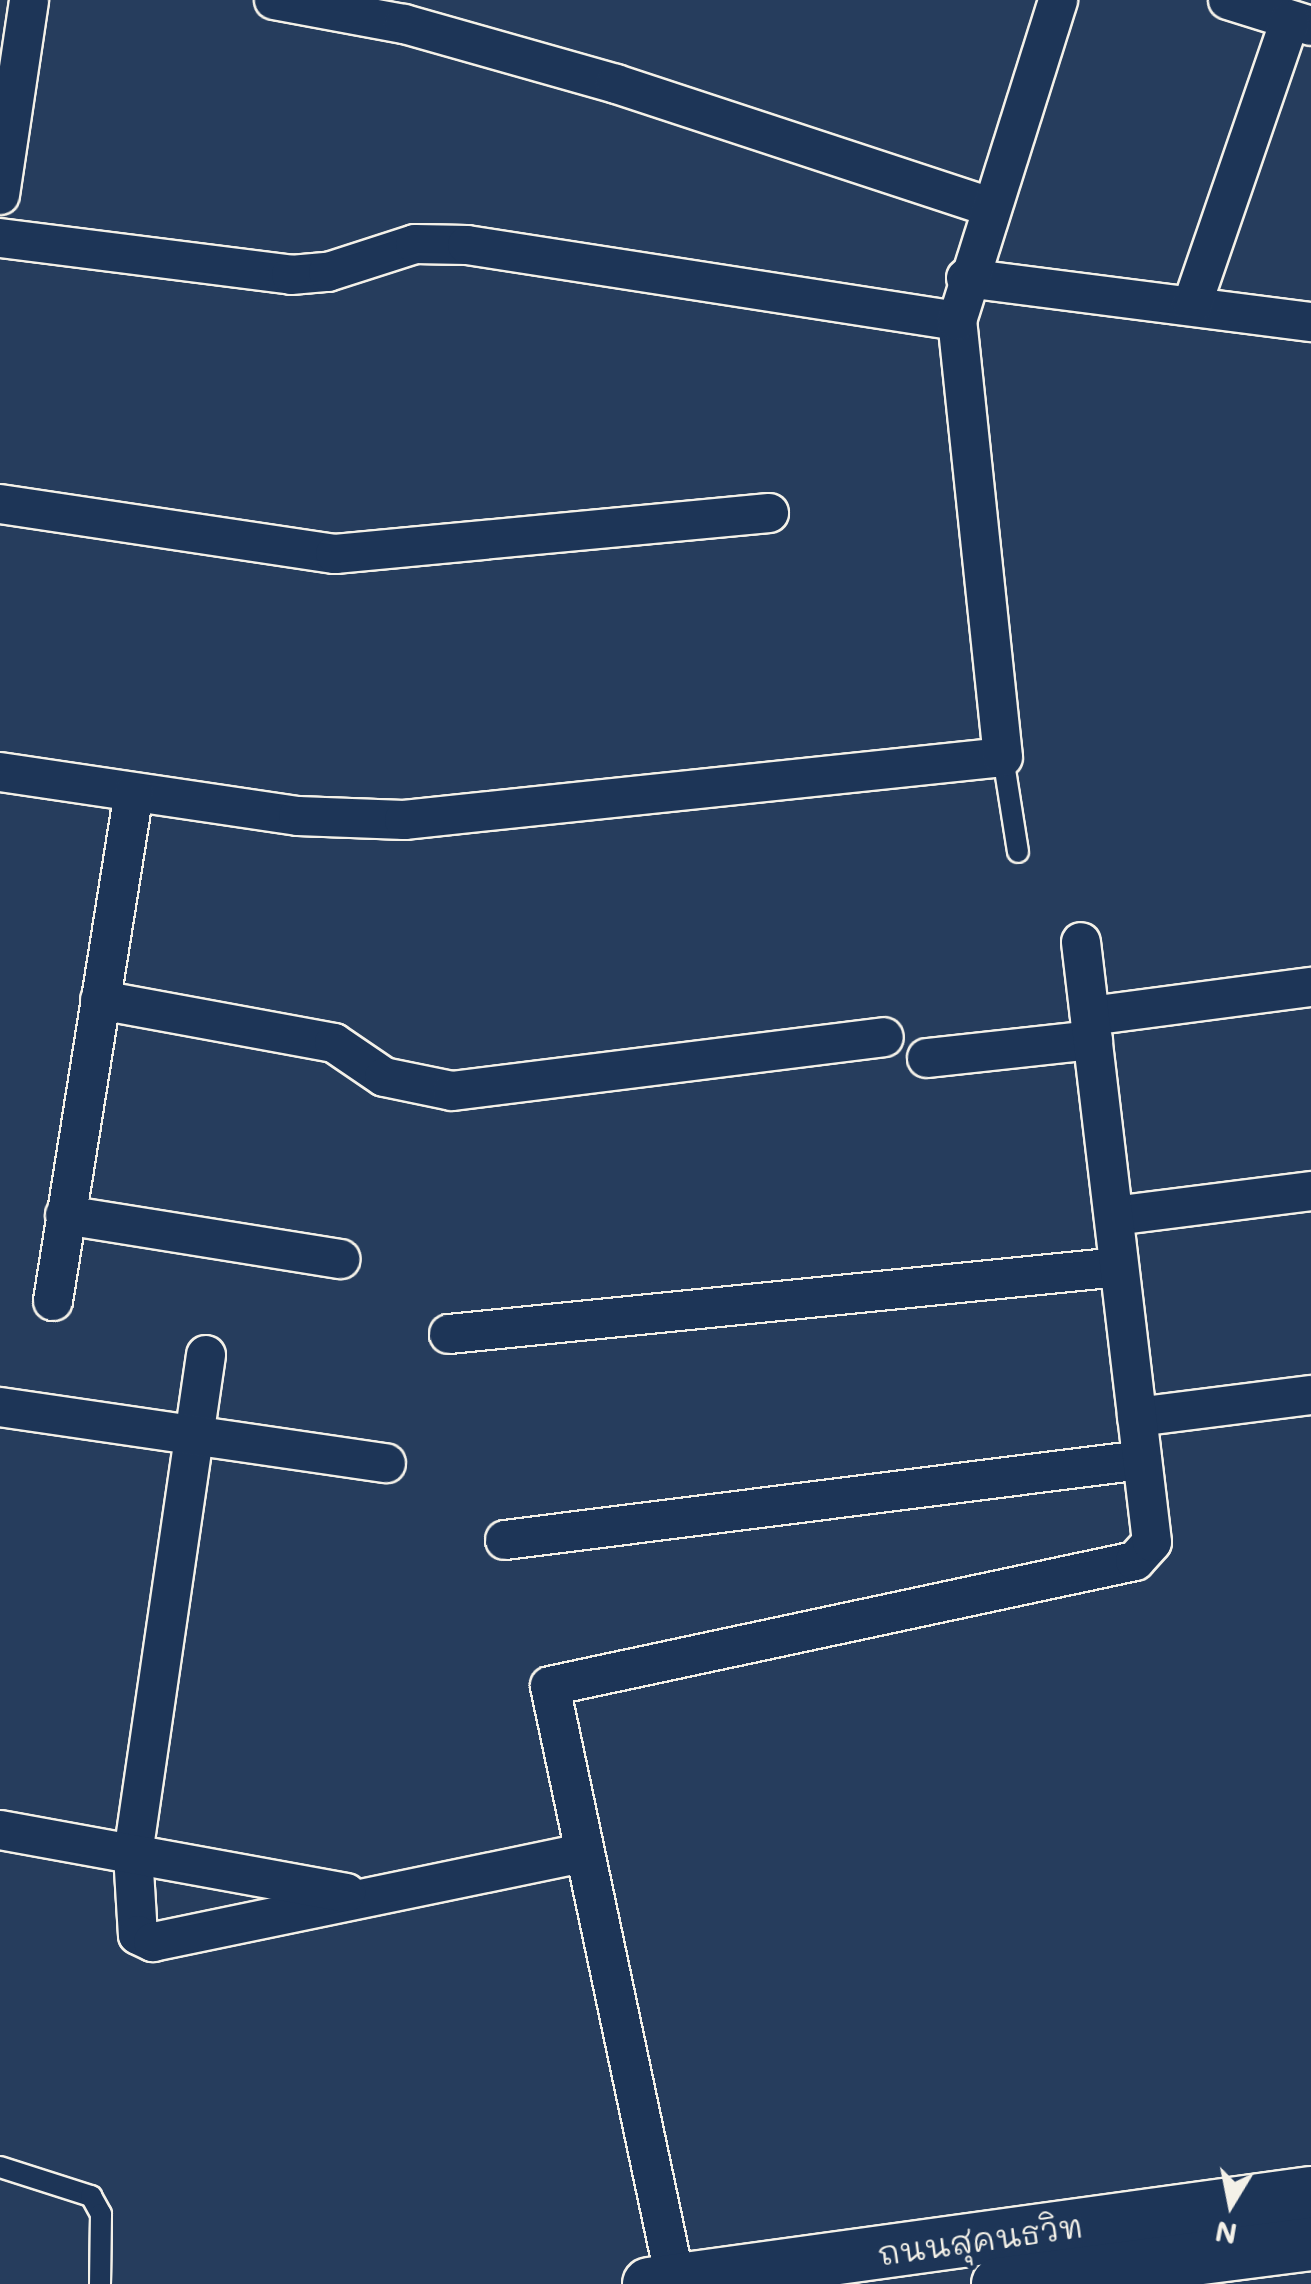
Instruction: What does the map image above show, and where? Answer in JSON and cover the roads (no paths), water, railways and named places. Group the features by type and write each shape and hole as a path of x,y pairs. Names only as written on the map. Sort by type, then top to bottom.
{"main road":[{"name":"ถนนสุคนธวิท","path":"667,2283 1310,2234"},
{"name":"ถนนสุคนธวิท","path":"998,2284 1310,2234"}],"street":[{"path":"0,195 29,0"},
{"path":"274,0 404,24 616,84 990,207"},
{"path":"0,772 298,816 404,820 1002,757 957,321 966,278 1058,0"},
{"path":"1192,305 1300,23 1228,0"},
{"path":"0,238 291,275 328,272 415,244 467,245 957,321"},
{"path":"966,278 1311,322"},
{"path":"0,504 335,554 769,513"},
{"path":"53,1301 134,792"},
{"path":"667,2283 550,1686 1136,1561 1152,1542 1081,942"},
{"path":"926,1058 1311,987"},
{"path":"100,1000 334,1044 384,1077 452,1091 884,1037"},
{"path":"1114,1216 1311,1191"},
{"path":"65,1215 340,1259"},
{"path":"449,1334 1120,1266"},
{"path":"206,1356 133,1854 143,1941 582,1853"},
{"path":"1137,1417 1311,1396"},
{"path":"0,1407 386,1463"},
{"path":"505,1540 1142,1460"},
{"path":"0,1830 364,1896"}],"lane":[{"path":"1002,757 1018,852"},
{"path":"0,2166 92,2196 101,2214 100,2284"}]}
